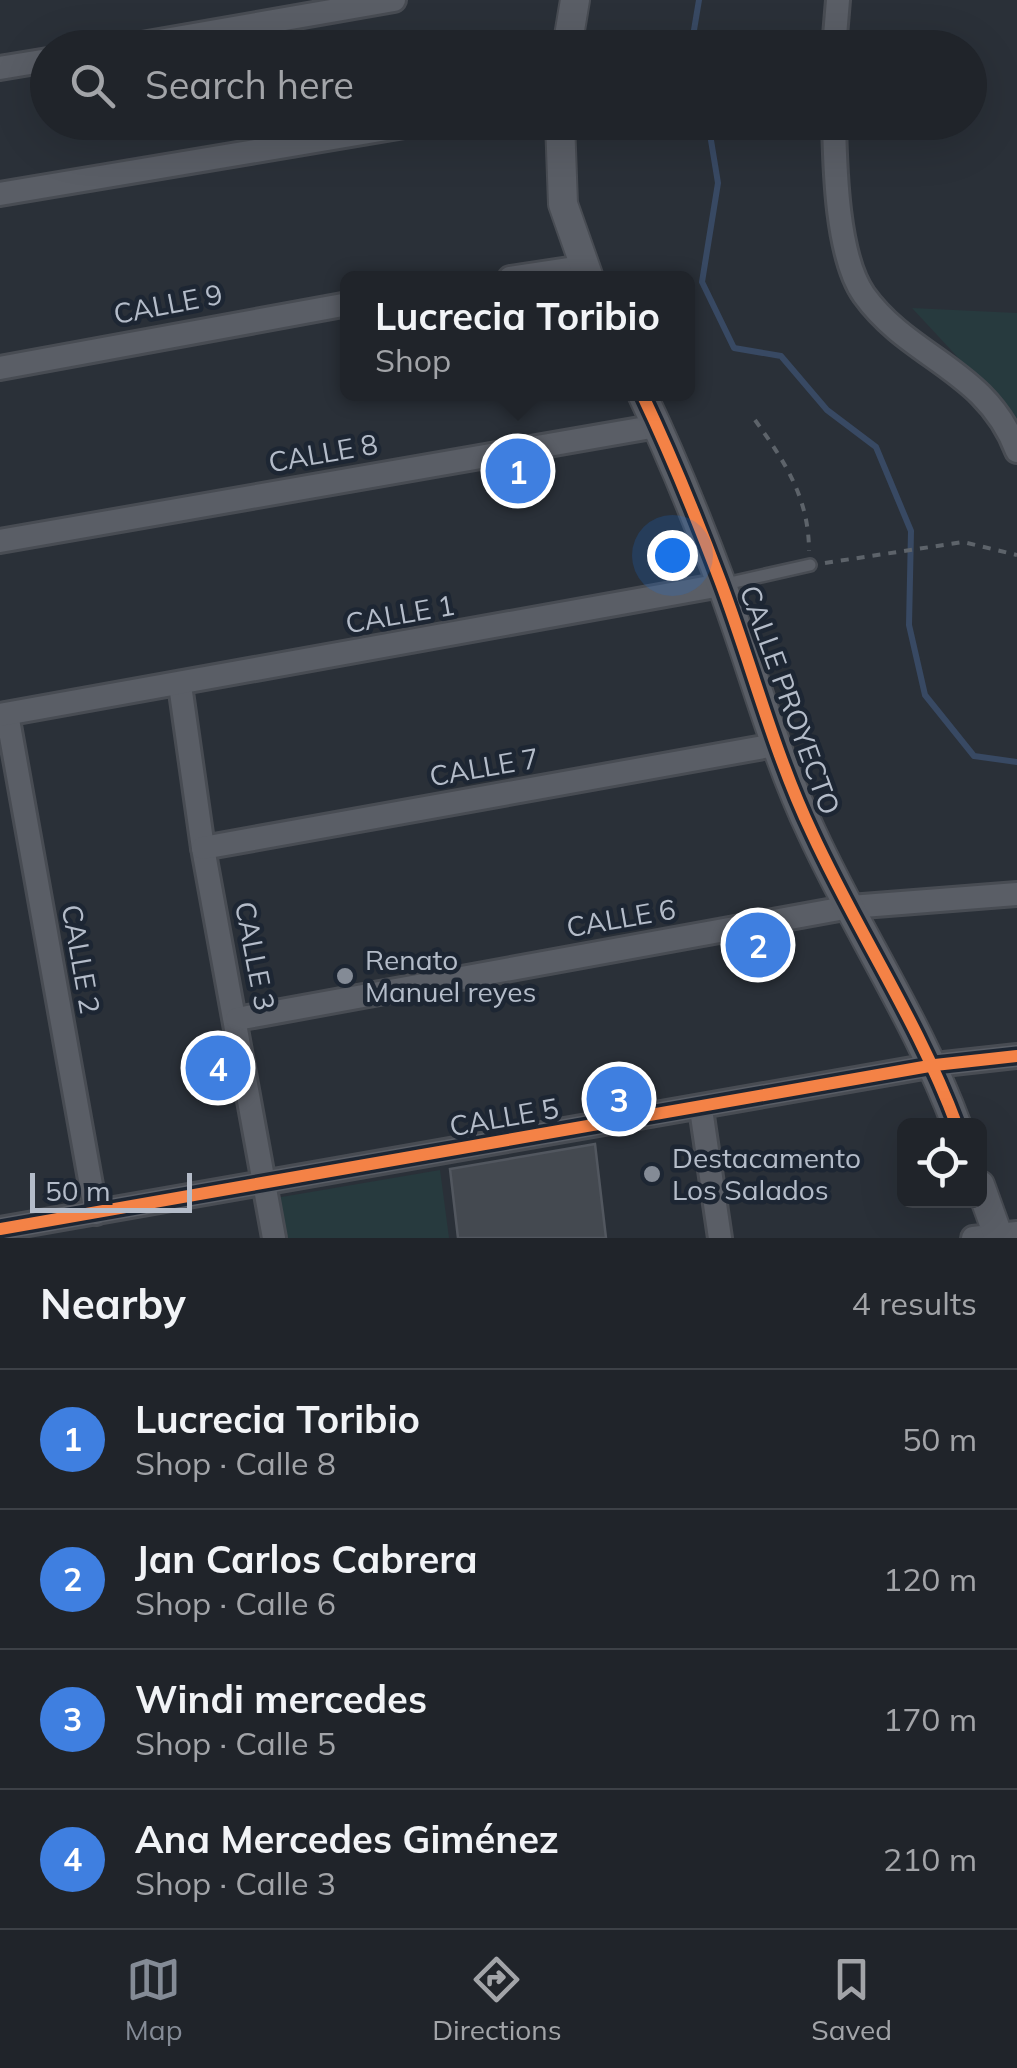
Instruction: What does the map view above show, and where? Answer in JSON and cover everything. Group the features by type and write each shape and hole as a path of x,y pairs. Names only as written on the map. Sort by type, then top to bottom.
{"street":[{"path":"222,30 394,0"},
{"path":"570,30 575,0"},
{"path":"836,30 838,0"},
{"path":"0,68 30,63"},
{"path":"0,194 321,140"},
{"path":"560,140 560,180 585,271"},
{"path":"836,140 846,248 862,292 897,327 1008,412 1017,451"},
{"name":"CALLE 9","path":"0,368 340,305"},
{"name":"CALLE PROYECTO","path":"645,401 721,584 775,745 812,834 935,1065 955,1118"},
{"name":"CALLE 8","path":"0,541 657,426"},
{"name":"CALLE 1","path":"4,715 721,584"},
{"name":"CALLE 3","path":"180,685 204,848 274,1238"},
{"name":"CALLE 2","path":"4,715 96,1213"},
{"name":"CALLE 7","path":"204,848 775,745"},
{"name":"CALLE 6","path":"237,1019 850,907 1017,894"},
{"name":"CALLE 5","path":"0,1229 935,1065 1017,1056"},
{"path":"701,1109 720,1238"},
{"path":"987,1206 997,1236"}],"lane":[{"name":"CALLE 1","path":"721,584 810,565"}],"path":[{"path":"755,420 788,466 802,499 809,524 810,565 963,542 1017,555"}],"green space":[{"path":"912,308 1017,313 1017,421"},
{"path":"440,1170 449,1238 271,1238 264,1200"}],"building":[{"path":"595,1144 606,1238 458,1238 450,1169"}],"waterway":[{"path":"694,30 699,0"},
{"path":"711,140 718,183 702,282 734,348 781,356 827,410 876,447 911,531 909,625 925,695 974,756 1017,762"}],"cycle path":[{"path":"645,401 712,559 798,803 924,1050 954,1118"},
{"path":"0,1229 935,1065 1017,1056"}],"place":[{"name":"Lucrecia Toribio","path":"518,471"},
{"name":"Jan Carlos Cabrera","path":"758,945"},
{"name":"Renato Manuel reyes","path":"345,976"},
{"name":"Ana Mercedes Giménez","path":"218,1068"},
{"name":"Windi mercedes","path":"619,1099"},
{"name":"Destacamento Los Salados","path":"652,1174"}]}
